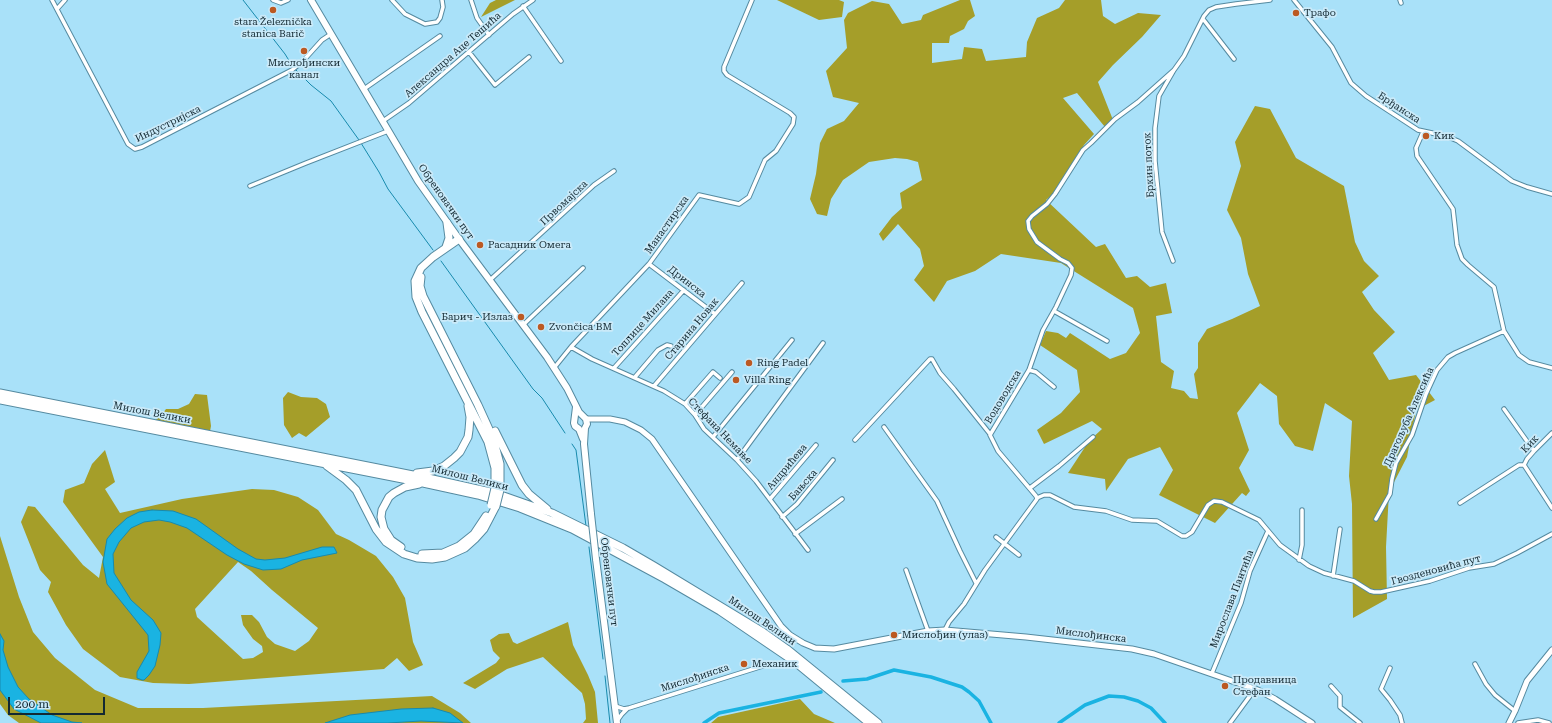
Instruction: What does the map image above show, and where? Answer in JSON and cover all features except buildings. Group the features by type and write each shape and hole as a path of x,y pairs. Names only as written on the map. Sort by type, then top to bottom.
{"highway":[{"path":"446,247 449,238 447,223"},
{"path":"460,241 446,247 421,268 416,278 415,292 422,312 480,425 491,450 498,489"},
{"path":"323,464 352,485 376,529 386,542 404,554 417,558 445,558 464,548 484,529 494,505 498,489 501,473 499,458 490,431 420,286 421,277 427,266 460,241"},
{"name":"Милош Велики","path":"0,393 409,474 494,493 552,513 654,566 763,632 787,649 878,723"},
{"path":"409,474 438,469 449,463 460,452 468,437 470,424 469,410 464,395"},
{"name":"Милош Велики","path":"0,400 423,483 478,495 520,508 572,529 620,554 665,579 746,628 795,662 869,723"},
{"path":"478,405 484,412 522,485 536,500 552,513"},
{"path":"423,483 405,487 394,492 388,497 382,510 382,524 387,535 397,545 419,554 435,554 452,550 459,546 480,527 494,505"}],"main road":[{"name":"Обреновачки пут","path":"311,0 418,181 460,241 554,368 567,388 576,407 584,418"},
{"name":"Обреновачки пут","path":"575,420 576,407"},
{"path":"584,428 584,418 579,417 575,420 575,425 584,428 603,419"},
{"name":"Мислођинска","path":"584,418 620,420 641,430 652,439 769,610 790,636 803,644 815,648 834,649 928,631 945,630 1026,637 1138,650 1212,673 1255,689 1271,696 1312,723"},
{"name":"Обреновачки пут","path":"584,428 584,444 596,559 617,722"},
{"path":"1509,723 1525,683 1534,670 1552,650"}],"street":[{"name":"Индустријска","path":"52,0 128,144 134,149 142,147 292,70 322,40 331,34"},
{"path":"57,9 66,0"},
{"path":"273,0 281,3 288,0"},
{"path":"392,0 405,14 425,24 437,22 440,18 443,7 442,0"},
{"path":"471,0 477,18 489,35"},
{"name":"Александра Аце Тешића","path":"383,121 409,103 523,6 533,0"},
{"name":"Манастирска","path":"554,368 571,347 649,264 699,195 739,204 749,197 765,160 776,151 794,120 794,117 790,113 727,75 724,71 724,67 752,0"},
{"name":"Бркин поток","path":"1173,261 1162,232 1155,161 1155,128 1159,96 1184,56 1209,10 1216,7 1270,0"},
{"name":"Брђанска","path":"1294,0 1332,47 1347,77 1357,90 1418,130 1453,139 1506,177 1527,187 1552,194"},
{"path":"523,6 561,61"},
{"path":"1203,19 1234,59"},
{"path":"364,89 440,36"},
{"path":"469,52 495,85 529,57"},
{"name":"Бркин поток","path":"1040,210 1055,194 1087,146 1119,116 1138,102 1174,70"},
{"path":"250,186 388,130"},
{"path":"1423,132 1416,148 1417,156 1453,209 1457,245 1462,259 1494,286 1504,331 1516,352 1525,360 1552,368"},
{"name":"Првомајска","path":"490,280 594,185 614,171"},
{"name":"Водоводска","path":"1037,498 998,451 990,434 1029,370 1040,337 1071,275 1072,268 1068,263 1037,242 1031,233 1028,221 1040,210"},
{"name":"Дринска","path":"649,264 715,314"},
{"path":"523,325 583,268"},
{"name":"Старина Новак","path":"654,386 742,283"},
{"name":"Топлице Милана","path":"614,368 684,290"},
{"path":"1054,311 1107,341"},
{"name":"Драгољуба Алексића","path":"1376,519 1390,494 1396,463 1412,435 1426,394 1437,370 1448,357 1504,331"},
{"path":"713,437 792,340"},
{"path":"737,460 823,342"},
{"path":"635,377 658,350 667,345 671,346"},
{"name":"Стефана Немање","path":"571,347 592,359 654,386 685,404 695,415 697,421 704,429 737,460 756,481 808,550"},
{"path":"855,440 930,359 932,359 940,373 990,434"},
{"path":"1029,370 1036,372 1054,387"},
{"path":"685,404 713,372 720,378"},
{"path":"695,415 732,372"},
{"path":"1504,409 1534,451"},
{"path":"884,427 937,501 976,583"},
{"name":"Кик","path":"1552,433 1534,451 1524,465 1552,508"},
{"path":"1030,488 1093,437"},
{"name":"Андрићева","path":"770,499 816,445"},
{"name":"Бањска","path":"782,517 797,504 833,460"},
{"path":"1460,503 1519,465 1524,465"},
{"name":"Гвозденовића пут","path":"1037,498 1044,495 1050,495 1074,507 1106,511 1132,520 1157,521 1182,536 1186,536 1192,532 1208,505 1217,501 1256,518 1280,545 1299,560 1324,573 1354,581 1370,591 1381,592 1430,581 1469,568 1494,564 1517,554 1552,534"},
{"path":"945,630 949,622 964,604 976,583 1037,498"},
{"path":"796,534 842,499"},
{"path":"1299,560 1302,545 1302,510"},
{"path":"1333,576 1340,529"},
{"name":"Мирослава Пантића","path":"1212,673 1241,603 1250,570 1268,531"},
{"path":"996,537 1019,555"},
{"path":"906,570 928,631"},
{"path":"1475,664 1486,684 1495,695 1515,711"},
{"name":"Мислођинска","path":"615,706 624,709 629,708 766,665"},
{"path":"1390,668 1381,689 1400,715 1402,723"},
{"path":"1331,686 1340,696 1340,707 1360,723"},
{"path":"1230,723 1255,689"},
{"path":"617,722 622,714 629,708"},
{"path":"1518,723 1534,720 1549,723"}],"shaded area":[{"path":"496,0 515,0 481,17 490,3"},
{"path":"777,0 839,0 844,2 842,17 819,20"},
{"path":"960,0 970,0 975,16 968,21 964,29 950,36 949,43 932,43 932,63 962,59 964,47 982,49 986,61 1026,57 1027,42 1037,18 1059,8 1065,0 1101,0 1103,16 1115,24 1138,13 1161,15 1142,37 1098,82 1113,120 1105,127 1077,93 1063,98 1094,134 1084,145 1052,195 1046,200 1096,247 1105,244 1126,278 1137,276 1150,287 1166,283 1172,313 1156,316 1161,362 1174,371 1171,388 1184,391 1190,398 1198,399 1194,374 1198,368 1198,343 1207,329 1260,306 1248,274 1241,238 1227,210 1241,166 1235,142 1255,106 1270,109 1296,158 1344,186 1355,242 1364,261 1379,276 1362,292 1374,310 1395,332 1373,353 1389,380 1416,375 1435,400 1416,410 1407,457 1389,492 1386,547 1387,599 1353,618 1352,504 1349,476 1352,421 1325,403 1313,451 1295,446 1279,424 1277,396 1260,383 1237,413 1249,450 1239,468 1250,491 1246,496 1242,493 1215,523 1159,495 1173,470 1160,447 1128,459 1106,491 1105,479 1068,473 1089,441 1102,429 1092,421 1044,444 1037,430 1061,413 1080,392 1077,370 1040,345 1046,331 1058,333 1066,338 1070,333 1110,359 1126,353 1140,333 1133,308 1061,263 1001,254 975,271 947,281 934,302 914,280 924,266 920,249 898,224 883,241 879,234 892,217 902,208 900,193 922,180 918,162 895,158 869,162 843,180 831,199 827,216 817,214 810,199 816,174 820,143 827,129 844,121 859,103 833,97 826,71 847,48 844,20 848,13 872,1 889,4 902,24 921,20 923,15"},
{"path":"288,392 301,397 317,398 326,404 330,417 306,437 299,433 292,438 284,425 283,398"},
{"path":"195,394 207,395 211,426 208,442 197,443 187,433 160,429 155,420 160,417 166,409 178,409 189,404"},
{"path":"105,450 115,482 105,489 120,513 182,499 252,489 274,490 298,497 318,510 336,534 376,556 393,577 405,598 413,642 423,665 409,671 397,658 384,669 189,684 153,683 120,677 83,649 66,625 48,592 51,582 40,570 21,522 28,506 35,507 83,565 99,578 103,557 63,502 65,490 84,483 92,464","holes":["238,562 251,571 318,628 309,641 295,651 275,644 267,637 259,622 252,615 241,615 243,625 253,639 262,646 263,652 253,658 243,659 197,617 195,609"]},
{"path":"0,536 19,597 33,632 55,658 95,690 138,708 203,708 432,696 460,713 471,723 19,723 8,715 0,704"},
{"path":"568,622 573,645 595,692 598,723 583,723 586,719 585,704 582,693 543,657 507,669 475,689 463,683 496,663 500,658 493,651 490,640 499,634 509,633 513,642 517,644"},
{"path":"800,699 814,714 835,723 711,723 718,717"}],"water":[{"path":"152,510 173,511 196,519 238,549 256,559 265,560 285,558 322,547 334,547 337,553 302,560 281,569 263,570 244,564 227,555 187,528 170,522 159,520 144,522 131,528 119,542 113,554 114,573 131,600 153,620 161,633 155,666 149,675 142,680 137,678 137,672 149,651 148,635 107,584 103,562 107,539 115,529 127,518 139,512"},
{"path":"0,634 4,641 3,650 8,667 18,687 29,699 52,715 72,722 82,723 41,723 14,709 0,690"},
{"path":"433,708 450,713 463,723 421,721 388,723 325,723 350,715 401,709"}],"waterway":[{"path":"243,0 285,54 293,67"},
{"path":"295,69 311,85 331,101 359,140"},
{"path":"361,143 388,189 433,250"},
{"path":"441,261 533,389 542,398 565,433"},
{"path":"572,444 576,450 586,526"},
{"path":"589,547 603,659"},
{"path":"843,681 867,679 894,670 931,677 962,687 969,692 979,701 991,723"},
{"path":"605,676 610,723"},
{"path":"704,723 719,713 821,692"},
{"path":"1059,723 1085,705 1109,696 1124,697 1138,701 1151,708 1165,723"}],"place":[{"name":"stara Železnička stanica Barič","path":"273,10"},
{"name":"Трафо","path":"1296,13"},
{"name":"Мислођински канал","path":"304,51"},
{"name":"Кик","path":"1426,136"},
{"name":"Расадник Омега","path":"480,245"},
{"name":"Барич - Излаз","path":"521,317"},
{"name":"Zvončica BM","path":"541,327"},
{"name":"Ring Padel","path":"749,363"},
{"name":"Villa Ring","path":"736,380"},
{"name":"Мислођин (улаз)","path":"894,635"},
{"name":"Механик","path":"744,664"},
{"name":"Продавница Стефан","path":"1225,686"}]}
